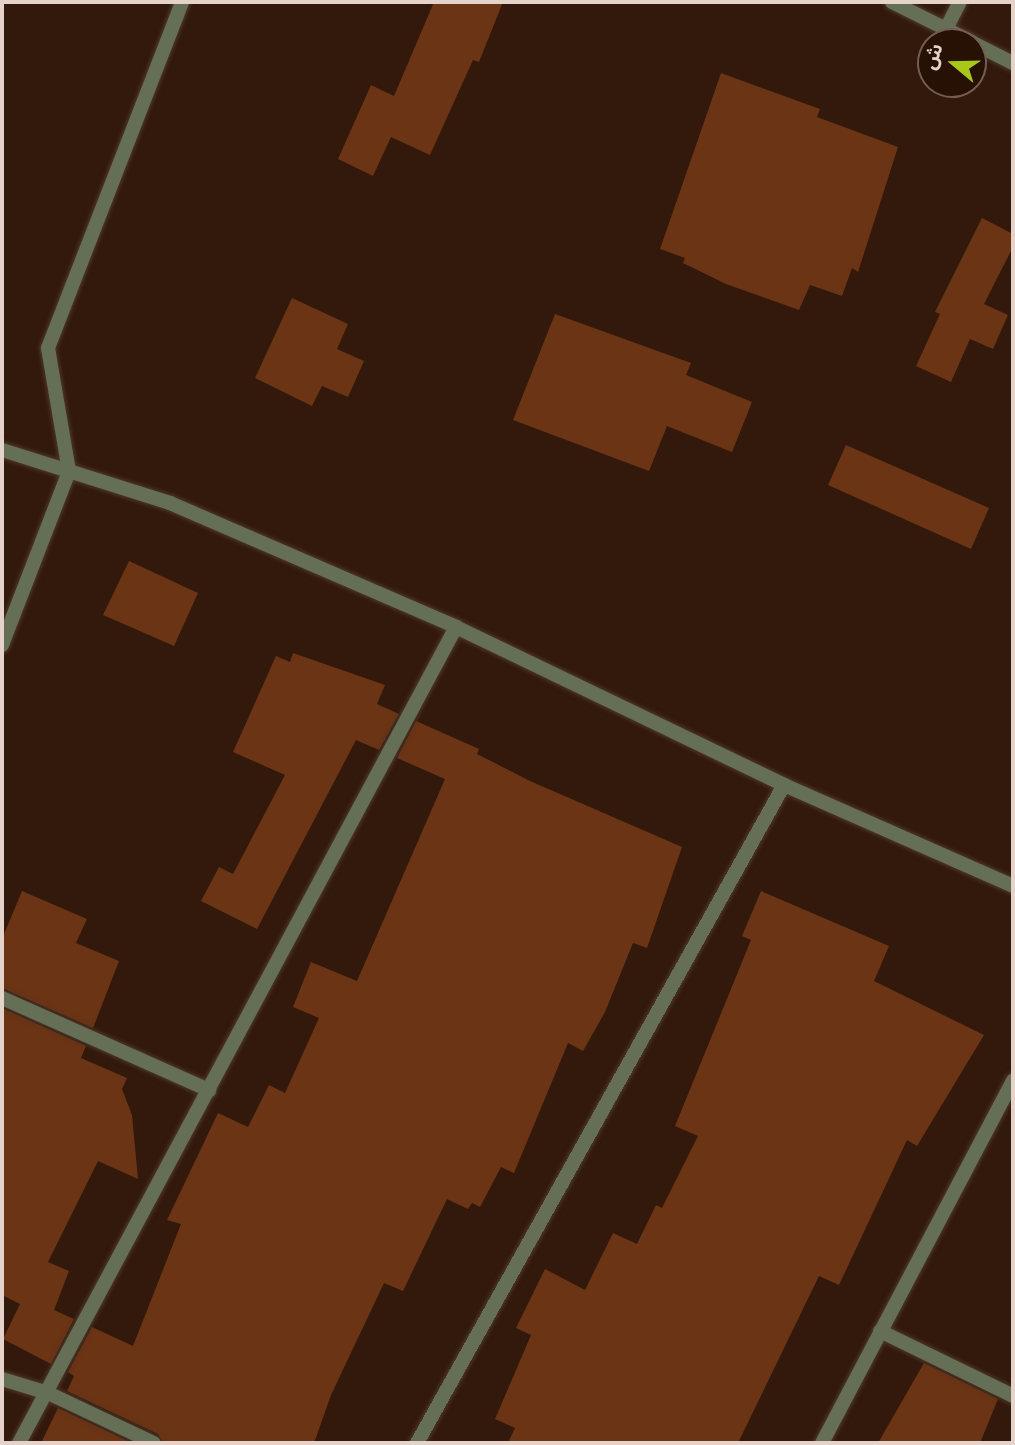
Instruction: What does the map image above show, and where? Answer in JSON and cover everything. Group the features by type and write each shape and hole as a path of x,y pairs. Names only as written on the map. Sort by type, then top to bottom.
{"street":[{"path":"2,645 69,471 48,348 182,2"},
{"path":"892,2 944,28"},
{"path":"947,28 960,2"},
{"path":"987,50 1013,63"},
{"path":"2,450 170,503 456,627 785,785 1013,886"},
{"path":"19,1443 456,627"},
{"path":"417,1443 785,785"},
{"path":"2,998 209,1090"},
{"path":"822,1443 1013,1080"},
{"path":"880,1331 1013,1396"},
{"path":"2,1379 48,1393 154,1443"}],"building":[{"path":"434,2 503,2 479,62 473,60 430,155 391,137 373,176 338,159 371,85 394,96"},
{"path":"721,73 820,109 817,117 898,147 858,272 852,268 842,296 810,285 799,310 726,284 683,263 685,258 660,249"},
{"path":"982,218 1013,234 1013,247 984,304 1008,315 993,349 970,339 951,382 916,366 940,314 935,312"},
{"path":"292,298 348,324 337,349 364,361 348,397 322,386 312,406 255,378"},
{"path":"555,314 691,363 686,375 752,402 732,452 667,426 649,471 513,420"},
{"path":"846,445 989,508 971,549 828,485"},
{"path":"129,561 198,593 174,646 103,615"},
{"path":"293,653 385,685 377,704 399,714 379,750 356,740 257,929 201,901 219,867 233,874 285,775 233,752 276,656 290,662"},
{"path":"416,721 479,749 477,754 530,781 682,847 647,948 633,943 605,1012 583,1051 568,1043 514,1173 501,1167 480,1207 472,1203 468,1209 447,1199 403,1291 384,1283 331,1395 314,1443 163,1443 158,1434 67,1391 74,1376 68,1372 92,1327 133,1346 181,1224 167,1220 218,1113 248,1127 269,1085 285,1093 319,1018 293,1007 311,962 357,981 445,779 397,758"},
{"path":"22,891 87,919 76,943 119,961 93,1028 2,988 2,939"},
{"path":"761,891 889,946 874,981 984,1035 917,1146 907,1140 839,1285 819,1276 738,1443 508,1443 515,1428 495,1419 531,1335 516,1328 545,1269 585,1290 613,1233 637,1244 656,1205 662,1208 698,1136 675,1126 751,940 742,936"},
{"path":"2,1008 86,1046 81,1058 127,1078 122,1089 132,1115 138,1179 98,1161 48,1262 69,1271 54,1310 74,1319 51,1364 3,1339 20,1304 2,1295"},
{"path":"924,1363 998,1399 980,1443 878,1443"},
{"path":"58,1408 132,1443 41,1443"}]}
